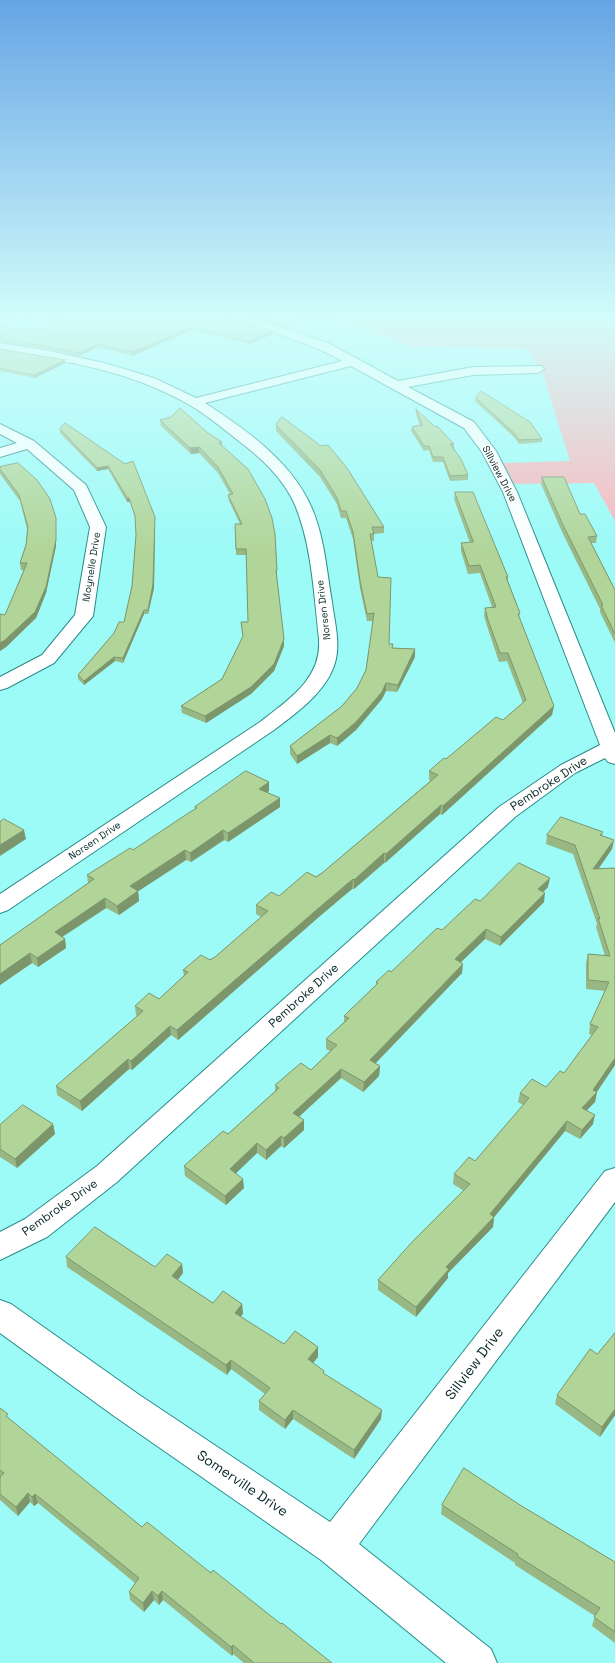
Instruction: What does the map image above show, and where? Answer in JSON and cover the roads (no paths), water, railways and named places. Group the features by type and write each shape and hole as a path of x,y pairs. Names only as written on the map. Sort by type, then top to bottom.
{"street":[{"name":"Norsen Drive","path":"0,905 267,726 301,700 321,676 329,651 318,566 310,523 296,491 272,461 246,439 194,402 176,394"},
{"path":"194,402 227,394"},
{"name":"Sillview Drive","path":"413,394 469,426 489,451 510,492 613,750"},
{"name":"Moynelle Drive","path":"0,428 29,444 81,488 98,527 84,616 48,659 0,684"},
{"path":"0,453 29,444"},
{"name":"Pembroke Drive","path":"0,1247 36,1228 107,1174 507,812 568,769 613,750"},
{"name":"Sillview Drive","path":"334,1547 615,1180"},
{"name":"Somerville Drive","path":"0,1314 126,1405 334,1547 477,1663"}]}
